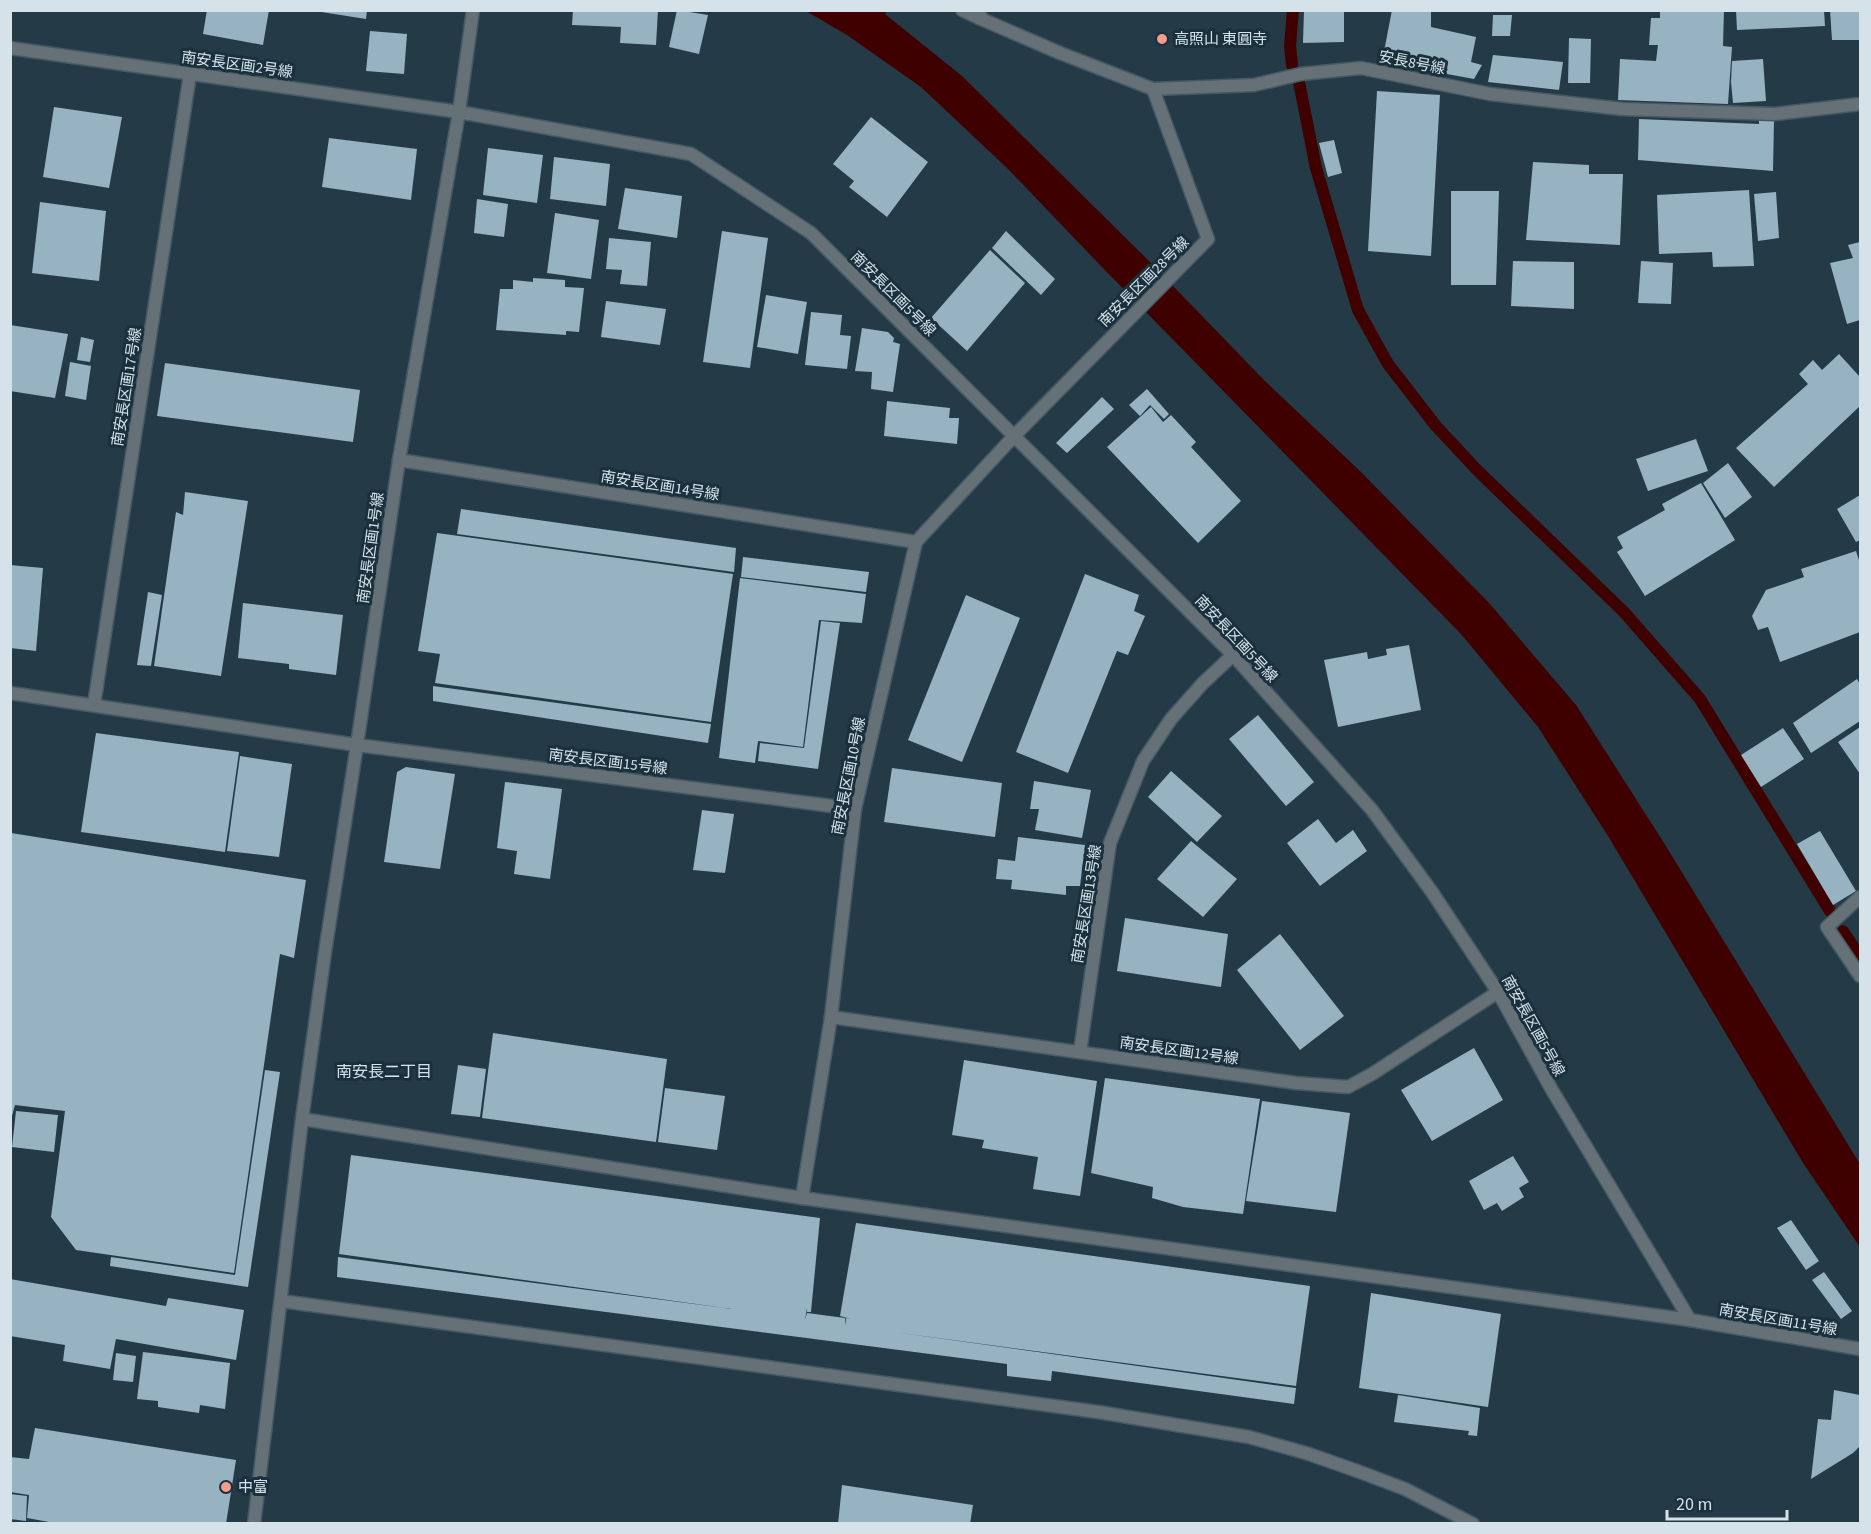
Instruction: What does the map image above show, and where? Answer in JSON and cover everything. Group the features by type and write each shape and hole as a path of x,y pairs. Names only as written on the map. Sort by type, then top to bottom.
{"street":[{"name":"南安長区画1号線","path":"254,1524 302,1119 325,952 399,460 459,112 473,10"},
{"name":"安長8号線","path":"962,10 979,14 1060,53 1153,89 1254,85 1301,74 1361,69 1490,94 1622,109 1775,114 1860,104"},
{"name":"南安長区画2号線","path":"10,48 459,112"},
{"name":"南安長区画17号線","path":"94,705 190,74"},
{"name":"南安長区画28号線","path":"1015,435 1208,239 1153,89"},
{"name":"南安長区画5号線","path":"459,112 691,154 811,233 1233,655 1372,810 1432,892 1498,992 1551,1090 1689,1320"},
{"name":"南安長区画10号線","path":"802,1198 831,1017 855,809 916,542 1015,435"},
{"name":"南安長区画14号線","path":"399,460 916,542"},
{"name":"南安長区画13号線","path":"1080,1052 1110,843 1143,761 1171,719 1203,683 1233,655"},
{"path":"10,693 357,745"},
{"name":"南安長区画15号線","path":"357,745 855,809"},
{"path":"1860,897 1827,927 1860,976"},
{"name":"南安長区画12号線","path":"831,1017 1296,1083 1348,1087 1372,1074 1498,992"},
{"path":"302,1119 802,1198 1689,1320"},
{"path":"281,1301 1098,1412 1238,1435 1309,1454 1360,1472 1405,1490 1473,1524"},
{"name":"南安長区画11号線","path":"1689,1320 1860,1350"}],"shaded area":[{"path":"806,11 887,11 885,14 962,76 1144,256 1264,380 1362,473 1490,604 1576,705 1664,843 1860,1164 1860,1247 1803,1163 1608,836 1538,727 1461,634 1008,169 921,87 847,35"}],"building":[{"path":"207,10 269,10 263,45 203,34"},
{"path":"309,10 367,10 366,19"},
{"path":"573,10 658,10 656,45 620,43 621,27 572,25"},
{"path":"677,10 708,15 699,54 669,47"},
{"path":"1304,10 1344,10 1344,42 1303,43"},
{"path":"1392,10 1431,10 1431,27 1476,37 1471,62 1482,65 1474,79 1382,62"},
{"path":"1660,10 1724,10 1723,46 1732,47 1728,104 1618,100 1620,59 1656,61 1658,45 1649,45 1651,18 1660,18"},
{"path":"1736,10 1824,10 1825,26 1737,30"},
{"path":"1830,10 1860,10 1860,40 1832,40"},
{"path":"1493,15 1512,15 1510,36 1492,36"},
{"path":"370,31 407,34 404,74 366,71"},
{"path":"1569,38 1591,39 1590,83 1568,83"},
{"path":"1493,55 1563,62 1559,90 1488,82"},
{"path":"1763,59 1766,101 1733,103 1732,61"},
{"path":"1377,91 1440,95 1431,256 1368,251"},
{"path":"54,107 122,117 109,188 43,177"},
{"path":"871,117 928,162 887,217 849,187 854,181 833,164"},
{"path":"1759,118 1774,120 1773,171 1638,160 1639,119 1759,124"},
{"path":"329,138 417,149 411,200 322,187"},
{"path":"1334,140 1342,173 1328,177 1319,143"},
{"path":"488,148 543,155 537,203 483,195"},
{"path":"554,157 610,164 606,206 550,199"},
{"path":"1533,162 1589,165 1589,174 1623,174 1620,245 1526,240"},
{"path":"625,188 682,196 677,238 618,229"},
{"path":"1749,190 1754,266 1713,267 1712,252 1659,254 1657,195"},
{"path":"1451,191 1499,191 1496,285 1451,285"},
{"path":"1776,192 1779,238 1758,241 1754,194"},
{"path":"477,199 508,204 504,237 474,233"},
{"path":"40,202 106,211 99,281 32,273"},
{"path":"555,213 599,220 591,279 547,273"},
{"path":"722,231 768,238 750,368 703,362"},
{"path":"1006,231 1055,279 1041,295 992,248"},
{"path":"609,238 651,242 647,286 620,284 622,270 606,269"},
{"path":"1860,242 1860,320 1847,324 1830,263 1853,258 1848,245"},
{"path":"990,250 1025,283 967,351 931,318"},
{"path":"1513,261 1574,262 1574,309 1511,306"},
{"path":"1641,261 1673,263 1671,304 1638,303"},
{"path":"533,278 565,280 565,287 584,288 579,332 566,331 566,335 496,330 500,289 513,289 513,280 533,282"},
{"path":"766,295 807,302 798,354 757,347"},
{"path":"606,301 666,309 660,345 601,337"},
{"path":"811,312 842,315 840,335 851,336 847,369 805,365"},
{"path":"10,325 68,334 55,398 10,391"},
{"path":"862,328 888,332 894,338 893,342 900,344 893,392 871,389 872,372 855,371"},
{"path":"81,337 94,340 90,362 77,360"},
{"path":"1839,354 1860,377 1860,406 1774,487 1736,448 1808,384 1799,374 1813,360 1822,370"},
{"path":"70,362 91,366 86,400 65,396"},
{"path":"165,363 360,390 353,442 157,416"},
{"path":"1147,389 1169,414 1164,419 1150,405 1140,416 1129,405"},
{"path":"1102,397 1114,409 1067,453 1056,443"},
{"path":"887,401 950,408 949,418 959,418 957,444 884,436"},
{"path":"1151,407 1163,422 1171,415 1196,442 1191,447 1241,501 1198,543 1107,447"},
{"path":"1696,439 1708,471 1648,491 1636,459"},
{"path":"1728,463 1752,497 1725,518 1703,483"},
{"path":"1701,483 1735,540 1645,596 1617,552 1623,548 1617,537 1665,510 1662,504"},
{"path":"185,492 248,501 221,676 154,666 176,512 183,515"},
{"path":"1860,495 1860,540 1856,542 1837,509"},
{"path":"461,509 736,548 734,572 457,534"},
{"path":"437,533 733,574 711,722 435,683 440,654 418,651"},
{"path":"1856,551 1860,563 1860,632 1780,662 1768,627 1758,630 1752,616 1766,590 1804,577 1801,569"},
{"path":"743,557 869,572 866,592 741,577"},
{"path":"10,565 43,568 36,651 10,648"},
{"path":"1085,574 1139,595 1134,611 1145,616 1128,655 1117,651 1068,773 1016,752"},
{"path":"740,578 866,594 862,623 819,620 803,747 758,741 755,763 719,758"},
{"path":"148,592 162,595 151,666 137,665"},
{"path":"966,595 1020,618 962,762 908,740"},
{"path":"243,603 343,615 336,675 289,669 289,664 238,658"},
{"path":"821,621 840,623 818,769 758,761 760,743 804,748"},
{"path":"1409,645 1421,710 1338,727 1324,660 1367,652 1368,659 1387,655 1386,649"},
{"path":"1857,679 1860,684 1860,721 1811,753 1793,723"},
{"path":"433,686 711,724 708,743 433,701"},
{"path":"1258,715 1314,782 1286,806 1229,739"},
{"path":"1860,727 1860,774 1838,742"},
{"path":"1783,728 1804,759 1761,787 1741,755"},
{"path":"96,733 239,752 225,852 81,832"},
{"path":"240,756 292,764 279,857 227,851"},
{"path":"406,767 455,774 440,869 384,862 397,772"},
{"path":"892,768 1002,783 995,837 884,822"},
{"path":"1171,771 1222,816 1197,842 1148,797"},
{"path":"1034,781 1091,790 1082,838 1035,830 1039,809 1030,809"},
{"path":"505,782 562,789 550,879 514,874 517,851 497,848"},
{"path":"702,810 734,814 725,873 693,870"},
{"path":"1318,819 1336,843 1353,830 1367,851 1320,886 1287,843"},
{"path":"1820,831 1856,891 1833,905 1797,844"},
{"path":"11,833 306,880 294,958 280,954 234,1273 76,1250 51,1217 65,1111 15,1105 10,1123"},
{"path":"1018,837 1085,845 1080,886 1066,886 1066,895 1011,889 1012,880 996,879 998,859 1015,861"},
{"path":"1191,841 1237,879 1203,917 1157,879"},
{"path":"1125,918 1228,934 1221,987 1117,971"},
{"path":"1280,934 1344,1016 1300,1050 1237,970"},
{"path":"493,1033 667,1059 656,1142 482,1118"},
{"path":"1474,1048 1503,1100 1432,1141 1401,1090"},
{"path":"964,1060 1097,1081 1080,1196 1033,1189 1038,1157 982,1148 984,1140 952,1135"},
{"path":"458,1065 486,1069 480,1117 451,1114"},
{"path":"265,1070 280,1072 248,1287 110,1266 111,1257 235,1275"},
{"path":"1105,1078 1260,1099 1243,1214 1183,1207 1152,1198 1153,1187 1091,1173"},
{"path":"665,1088 725,1096 717,1150 658,1142"},
{"path":"1262,1101 1350,1113 1336,1212 1246,1201"},
{"path":"16,1111 58,1115 54,1152 12,1147"},
{"path":"351,1155 820,1218 811,1312 807,1312 807,1308 805,1320 807,1313 845,1318 845,1326 846,1318 851,1319 840,1316 856,1223 1310,1286 1296,1386 893,1332 1296,1388 1294,1404 1052,1371 1051,1381 1007,1376 1007,1364 337,1277 338,1257 732,1309 339,1254"},
{"path":"1513,1156 1529,1182 1519,1188 1524,1197 1502,1211 1497,1203 1484,1210 1469,1181"},
{"path":"1791,1220 1819,1261 1806,1270 1777,1228"},
{"path":"1824,1272 1852,1311 1841,1319 1812,1280"},
{"path":"10,1279 166,1306 168,1298 244,1310 236,1360 116,1339 110,1369 63,1361 65,1345 10,1336"},
{"path":"1371,1293 1501,1314 1488,1407 1359,1388"},
{"path":"143,1352 230,1363 225,1409 200,1405 199,1413 158,1407 158,1401 137,1399"},
{"path":"116,1353 136,1356 133,1382 113,1380"},
{"path":"1834,1390 1860,1395 1860,1446 1853,1453 1811,1479 1818,1419 1831,1420"},
{"path":"1398,1395 1480,1408 1477,1436 1468,1435 1469,1431 1394,1422"},
{"path":"35,1428 236,1460 226,1524 60,1524 27,1518 29,1495 10,1492 10,1457 29,1459"},
{"path":"842,1485 973,1505 970,1524 838,1524"},
{"path":"10,1494 27,1496 26,1521 10,1519"}],"waterway":[{"path":"1292,65 1290,46 1293,10"},
{"path":"1299,82 1316,168 1358,310 1388,364 1436,426 1477,470 1624,612 1700,699 1830,911"},
{"path":"1843,931 1860,957"}],"place":[{"name":"高照山 東圓寺","path":"1162,39"},
{"name":"中富","path":"226,1487"}],"district":[{"name":"南安長二丁目","path":"384,1072"}]}
